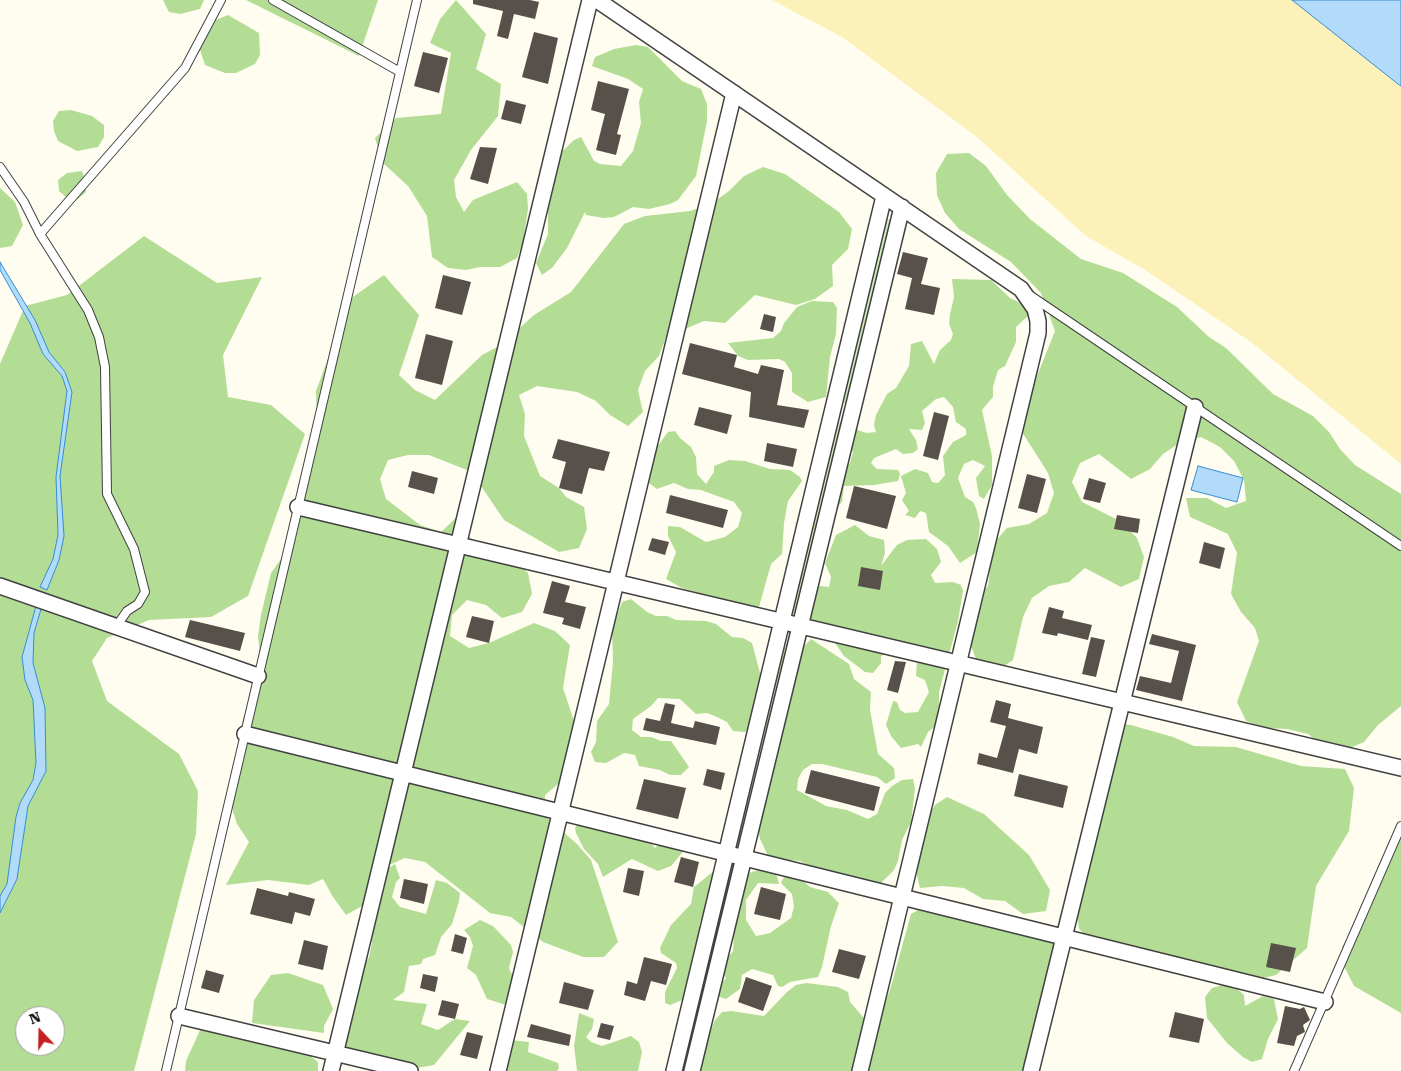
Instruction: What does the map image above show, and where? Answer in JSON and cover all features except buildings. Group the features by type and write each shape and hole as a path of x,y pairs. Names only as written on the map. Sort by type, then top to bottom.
{"street":[{"path":"331,1071 590,0"},
{"path":"597,0 1021,289 1035,309 1038,333 860,1071"},
{"path":"498,1071 734,93"},
{"path":"674,1071 884,196"},
{"path":"692,1071 902,208"},
{"path":"1031,1071 1195,407"},
{"path":"298,507 1401,768"},
{"path":"0,586 258,676"},
{"path":"245,734 1324,1002"},
{"path":"178,1016 410,1071"}],"lane":[{"path":"40,234 185,68 221,0"},
{"path":"273,0 400,72"},
{"path":"166,1071 417,0"},
{"path":"0,167 24,202 40,234 88,310 99,337 106,367 107,494 134,549 145,592 138,604 127,611 116,627"},
{"path":"1021,289 1401,546"},
{"path":"833,410 851,415"},
{"path":"1294,1071 1401,826"}],"green space":[{"path":"163,0 204,0 200,9 180,14 169,12"},
{"path":"246,0 378,0 359,56"},
{"path":"456,0 486,34 476,69 501,84 498,116 471,150 454,180 456,197 464,212 473,200 517,182 527,194 528,209 523,242 517,258 500,267 480,267 466,270 448,268 432,257 427,216 408,186 383,163 375,138 396,118 441,114 451,53 430,43 440,19"},
{"path":"228,15 259,33 260,55 255,64 236,73 225,73 205,65 198,44 208,23"},
{"path":"636,45 648,47 682,81 701,89 707,104 707,121 696,176 678,200 670,204 649,209 633,207 614,217 604,218 586,215 585,212 567,248 552,268 542,275 536,263 548,234 548,196 552,190 548,174 549,164 574,140 581,137 594,161 600,164 621,166 633,151 641,123 639,102 643,89 628,79 592,66 595,57 614,49"},
{"path":"71,110 92,116 104,125 104,137 98,147 77,151 58,141 53,121 59,111"},
{"path":"969,153 986,166 1007,195 1030,219 1081,259 1123,273 1177,307 1209,337 1226,348 1273,394 1313,416 1329,432 1340,449 1355,465 1401,494 1401,706 1378,725 1364,742 1345,750 1324,747 1308,734 1287,729 1265,728 1246,721 1237,702 1259,641 1255,628 1241,612 1231,594 1237,553 1228,534 1190,517 1186,498 1207,498 1226,508 1246,501 1244,480 1234,461 1220,447 1201,437 1181,442 1163,454 1150,469 1131,479 1099,454 1080,463 1072,482 1082,502 1122,522 1137,538 1144,557 1139,579 1121,587 1085,568 1069,582 1049,586 1032,598 1023,617 1013,660 995,672 977,662 970,643 974,601 988,586 993,544 1007,528 1029,524 1047,513 1054,493 1048,473 1022,432 1031,391 1055,331 1041,293 1011,262 959,229 945,213 937,195 936,173 947,154"},
{"path":"763,167 785,174 839,212 852,229 848,249 832,265 833,286 815,299 796,305 755,295 725,323 704,321 666,337 659,356 645,371 638,390 643,412 628,426 610,415 596,401 577,392 537,386 519,395 525,414 524,436 540,476 559,488 566,497 584,507 587,529 579,548 559,552 504,520 481,486 467,470 429,455 408,455 388,460 380,479 386,499 420,525 441,532 457,517 472,541 512,558 528,573 532,594 522,612 502,618 486,605 467,600 452,615 450,636 469,648 489,643 534,623 555,631 570,645 563,688 583,748 577,768 545,795 544,815 577,844 591,860 618,942 604,957 583,957 543,942 511,917 490,913 425,862 405,858 387,866 384,871 395,864 400,878 396,882 392,897 400,907 426,914 436,880 447,883 460,893 452,924 441,937 435,955 423,959 421,964 409,966 404,992 393,1000 427,1004 421,1024 438,1030 455,1019 470,1021 434,1065 411,1069 370,1059 339,1046 359,989 363,968 369,957 372,943 364,905 346,915 323,879 309,885 268,880 226,885 249,842 237,824 231,805 243,718 262,679 258,636 261,615 271,573 296,538 317,434 316,391 350,299 384,275 419,315 399,375 415,390 435,400 482,355 501,345 534,315 571,292 624,224 645,216 690,211 711,204 729,191 744,176"},
{"path":"82,171 86,182 86,192 78,199 67,198 59,191 58,180 67,173"},
{"path":"0,188 15,202 23,225 12,246 0,248"},
{"path":"891,219 847,403 843,403 887,220"},
{"path":"144,236 217,283 262,277 223,355 228,397 271,405 305,434 248,596 211,617 149,620 107,638 92,661 107,701 179,754 198,791 196,834 134,1071 0,1071 0,364 25,306 67,295"},
{"path":"952,279 991,280 1010,298 1023,304 1029,315 1016,327 1016,342 1005,366 998,370 993,387 993,397 982,410 992,456 992,485 984,499 979,496 976,478 985,466 973,460 964,464 958,478 965,497 973,502 976,508 980,524 977,552 960,563 948,546 929,532 926,513 920,511 915,518 905,515 909,511 902,500 906,493 901,476 915,469 928,473 932,482 938,483 945,475 943,456 953,442 966,435 966,429 956,422 953,407 944,397 936,399 922,411 925,423 922,430 909,429 916,440 918,449 913,453 903,454 896,449 874,458 871,463 877,469 898,470 900,474 898,481 874,485 844,486 842,502 834,510 839,473 850,463 853,452 849,447 855,429 866,433 876,432 874,425 876,415 887,394 896,388 909,366 911,344 922,341 934,364 940,350 951,340 953,334 949,324 954,297"},
{"path":"812,301 833,302 837,308 836,334 830,357 826,397 808,402 792,392 792,373 785,362 779,359 748,360 738,356 728,343 773,338 781,331 784,323 797,307"},
{"path":"839,421 842,423 795,614 792,614"},
{"path":"675,431 691,447 696,457 697,474 706,484 714,472 714,466 729,460 745,461 770,469 790,470 800,477 802,481 788,501 782,554 771,564 759,607 733,603 682,588 666,579 676,552 668,536 668,526 680,527 706,542 725,537 738,527 742,513 734,502 701,490 688,489 674,483 657,489 649,483 657,447 668,432"},
{"path":"855,525 869,536 884,540 885,553 881,566 897,545 907,540 926,539 937,549 941,562 931,575 935,583 953,582 961,585 963,591 958,621 939,692 939,723 928,732 921,747 918,744 901,748 891,736 886,725 893,701 897,702 900,710 905,713 918,712 929,692 925,680 916,676 917,661 909,659 903,652 886,654 881,656 881,663 873,673 865,672 844,656 832,639 820,639 801,625 814,591 820,586 829,587 831,577 825,563 836,535"},
{"path":"631,599 647,612 656,616 667,616 676,620 706,621 716,624 732,637 743,638 752,643 763,684 754,725 745,732 733,731 727,722 707,713 696,714 680,699 658,698 651,706 633,719 632,730 641,737 671,741 689,767 681,775 670,775 660,770 639,766 635,755 624,753 606,763 595,762 591,752 596,742 597,721 609,704 613,662 612,629 622,602"},
{"path":"811,639 849,664 854,679 871,692 870,710 878,754 894,768 895,778 886,784 877,777 822,764 812,764 803,770 798,779 797,790 826,806 847,810 868,819 877,814 885,793 892,786 902,780 913,779 915,789 911,822 902,840 898,861 894,870 879,885 828,875 800,861 769,858 760,839 756,823 792,659"},
{"path":"787,647 741,839 739,840 737,839 783,648"},
{"path":"1113,723 1131,725 1173,737 1194,746 1236,747 1301,766 1345,769 1354,788 1349,831 1316,886 1307,948 1276,975 1255,980 1196,962 1175,960 1156,951 1094,943 1079,929 1076,909"},
{"path":"947,797 984,814 1029,855 1050,890 1046,911 1023,914 1005,901 983,899 964,888 942,886 920,888 915,867 923,825 935,805"},
{"path":"580,821 645,835 655,848 663,841 687,847 671,866 658,871 632,859 603,877 598,864 584,849 576,833 575,828"},
{"path":"1401,834 1401,1013 1354,986 1345,968 1342,947 1375,890"},
{"path":"766,868 776,873 779,884 758,883 746,900 746,920 756,936 770,933 791,918 794,906 792,894 781,883 784,877 802,880 810,887 828,892 839,903 831,926 822,967 818,977 790,982 782,987 778,986 773,975 752,969 742,975 740,989 726,999 717,996 716,990 726,978 721,970 723,964 733,951 734,934 732,920 745,874"},
{"path":"715,870 716,899 699,925 706,934 691,989 682,1000 670,1005 665,1003 665,992 677,968 676,963 661,953 660,948 671,925 691,904 694,887"},
{"path":"727,878 732,879 685,1071 680,1071"},
{"path":"969,904 1069,940 1036,1071 864,1071 874,1031 890,990 911,914 927,905"},
{"path":"480,920 493,926 511,945 513,952 509,968 511,973 518,975 512,1001 506,1005 487,999 476,975 467,968 473,946 470,937 464,930"},
{"path":"288,973 323,985 333,1009 324,1026 324,1033 252,1023 254,1000 271,975"},
{"path":"806,983 838,987 848,992 850,1002 864,1018 855,1071 698,1071 715,1020 722,1012 731,1011 764,1016 787,992 796,985"},
{"path":"1222,985 1233,985 1244,995 1245,1006 1263,996 1274,999 1278,1019 1268,1039 1262,1059 1252,1062 1243,1057 1227,1043 1207,1018 1205,997 1212,988"},
{"path":"579,1013 594,1019 592,1029 586,1037 591,1042 602,1046 631,1036 639,1042 642,1052 638,1071 577,1071 574,1046"},
{"path":"201,1028 304,1051 318,1062 318,1071 185,1071 186,1061"},
{"path":"511,1040 529,1042 528,1052 558,1063 559,1068 557,1071 502,1071"}],"sand":[{"path":"772,0 1292,0 1401,86 1401,464 1251,342 1145,270 1086,236 977,137 842,37"}],"water":[{"path":"1292,0 1401,0 1401,86 1398,84"},
{"path":"0,262 35,320 49,352 65,372 72,392 60,476 64,536 59,560 47,590 40,587 53,559 58,535 56,477 67,391 62,376 43,354 30,323 0,270"},
{"path":"1198,466 1243,478 1237,502 1191,490"},
{"path":"36,606 41,609 34,633 33,663 45,708 46,771 28,806 17,879 0,913 0,896 7,884 16,817 20,803 33,780 36,763 33,700 25,680 22,657"}]}
